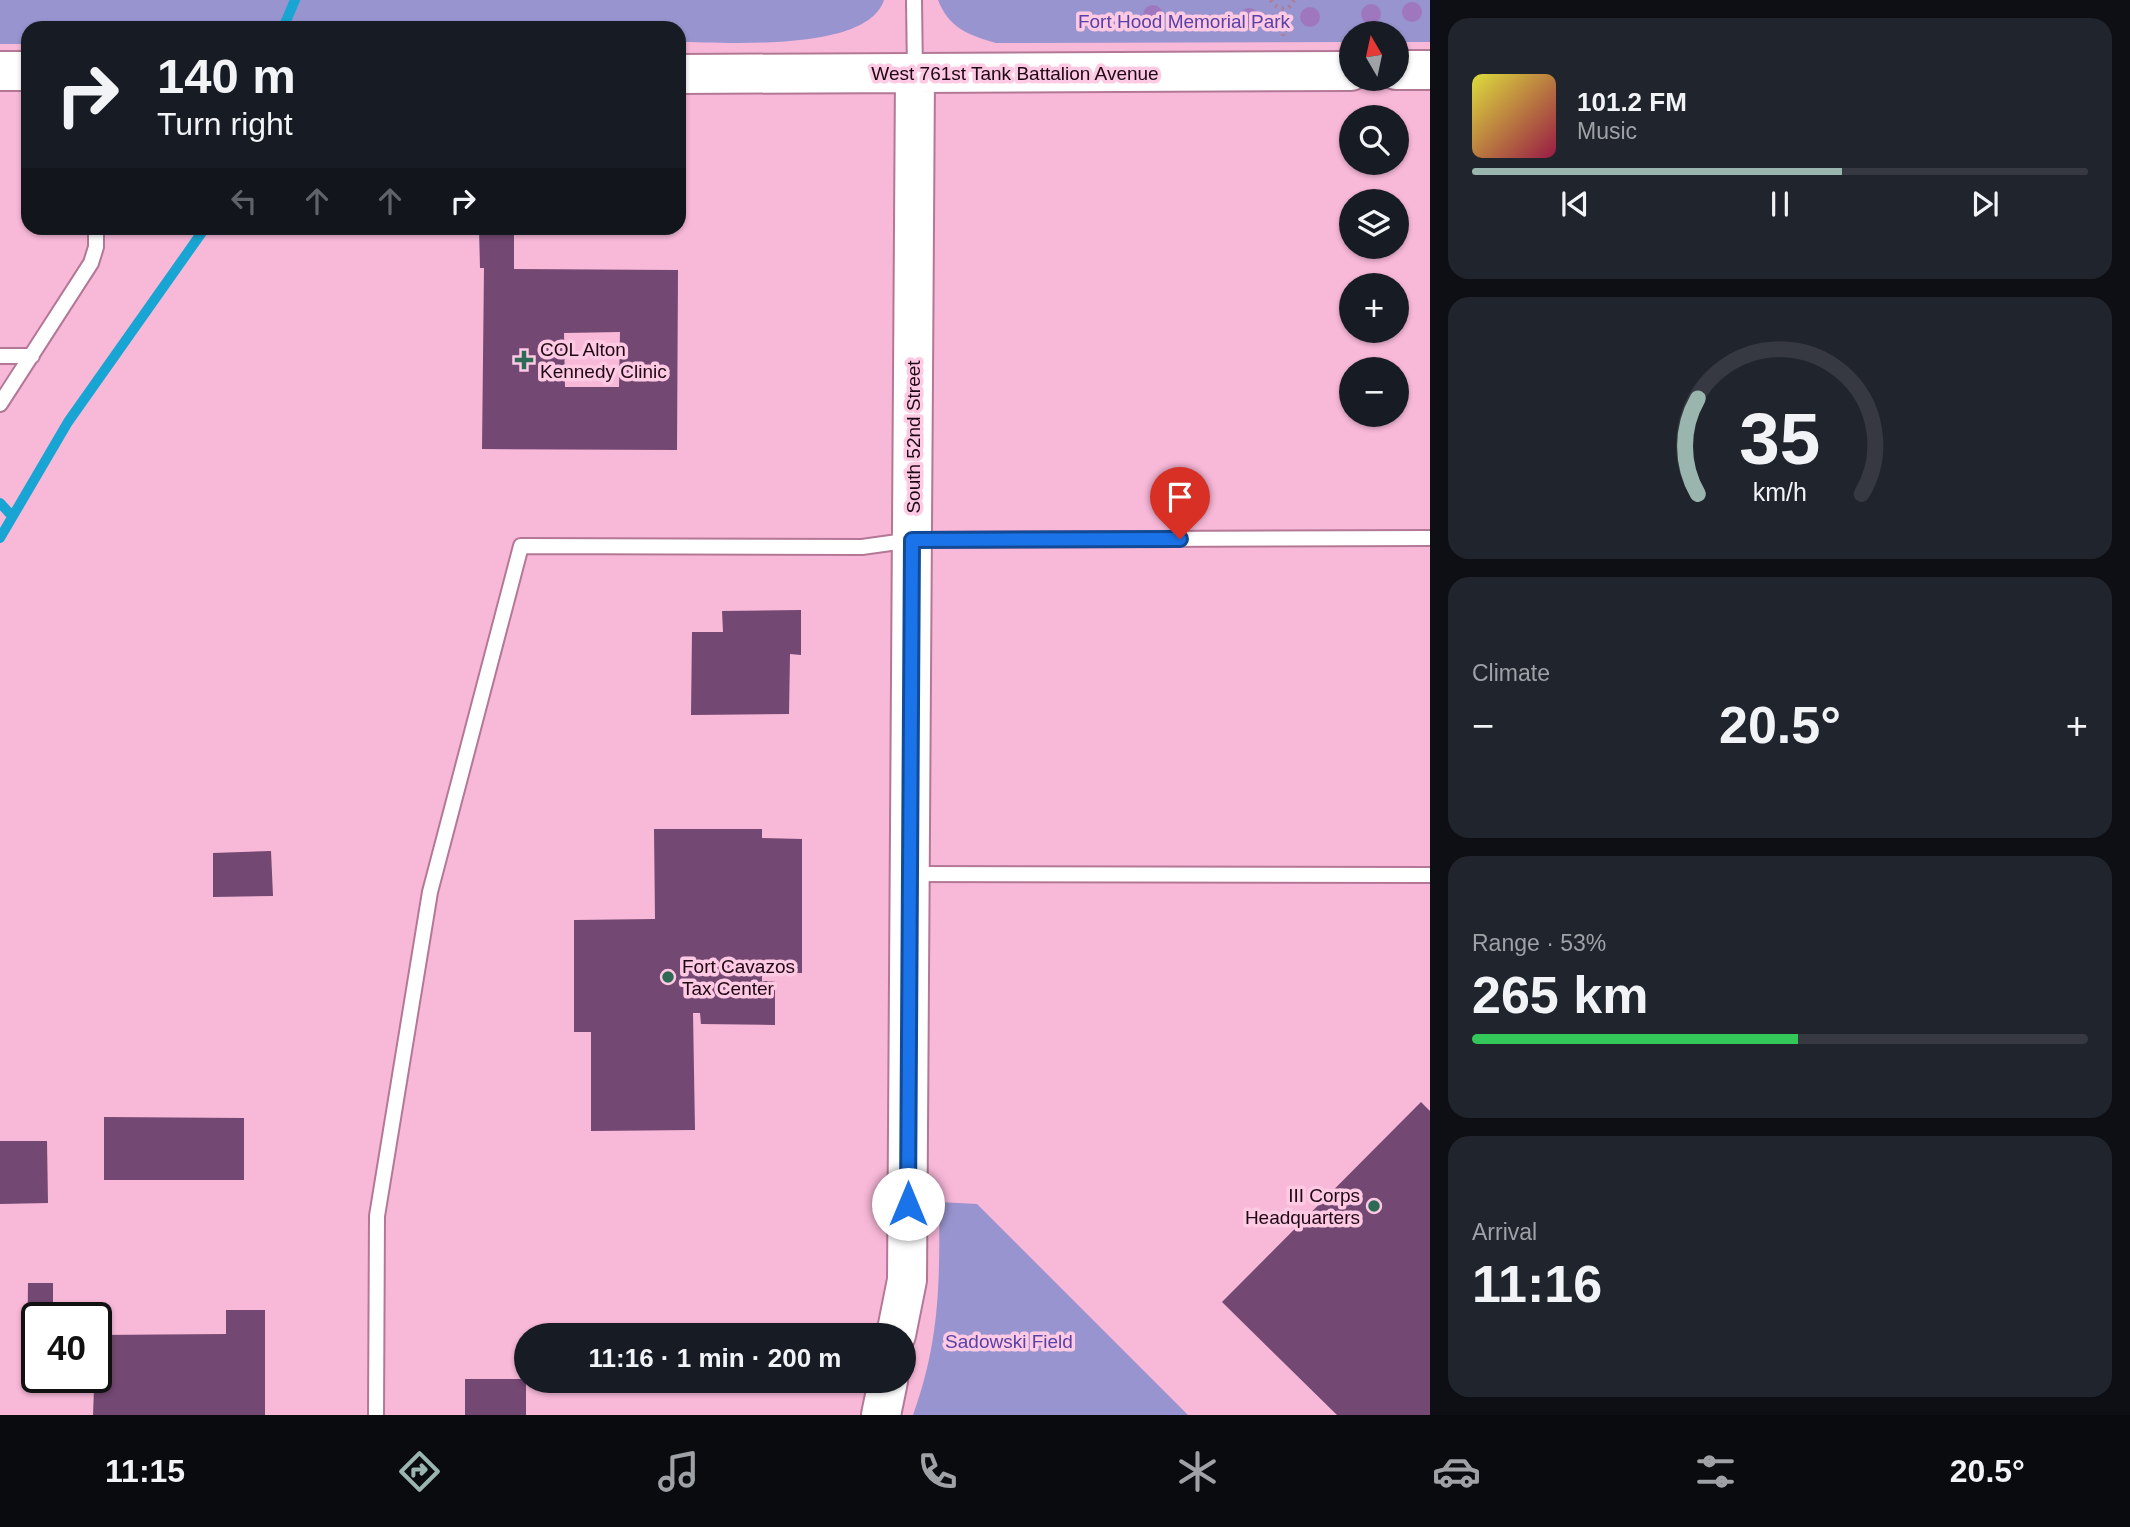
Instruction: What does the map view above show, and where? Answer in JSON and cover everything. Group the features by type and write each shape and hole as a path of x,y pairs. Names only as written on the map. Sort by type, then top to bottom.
{"street":[{"path":"1409,70 1430,70"},
{"path":"0,71 21,71"},
{"name":"West 761st Tank Battalion Avenue","path":"686,74 1339,71"},
{"name":"South 52nd Street","path":"898,1323 907,1280 915,75"},
{"path":"881,1415 886,1393"}],"lane":[{"name":"South 52nd Street","path":"914,0 915,75"},
{"path":"0,404 92,263 96,235"},
{"path":"0,356 32,356"},
{"path":"376,1415 377,1216 430,892 522,546 862,547 912,540 1430,538"},
{"path":"910,874 1430,875"}],"path":[{"path":"1271,0 1276,7 1283,9 1290,6 1294,0"}],"green space":[{"path":"0,0 884,0 872,17 851,29 824,37 759,43 686,42 686,21 21,21 21,44 0,44"},
{"name":"Fort Hood Memorial Park","path":"938,0 1430,0 1430,42 1409,42 1409,21 1339,21 1339,42 996,43 961,29 943,10"},
{"name":"Sadowski Field","path":"939,1202 977,1204 1188,1415 913,1415 929,1361 933,1336 939,1258"}],"building":[{"name":"COL Alton Kennedy Clinic","path":"479,235 514,235 514,269 678,270 677,450 482,449 484,268 480,268","holes":["620,332 619,387 565,387 564,333"]},
{"path":"801,610 801,655 790,654 789,714 691,715 692,632 723,632 722,611"},
{"name":"Fort Cavazos Tax Center","path":"654,829 762,829 762,838 802,839 802,973 762,973 762,981 775,981 775,1025 701,1024 700,1013 693,1013 695,1130 591,1131 591,1032 574,1032 574,920 655,919"},
{"path":"271,851 273,896 213,897 213,853"},
{"name":"III Corps Headquarters","path":"1421,1102 1430,1111 1430,1415 1337,1415 1222,1302"},
{"path":"104,1117 244,1118 244,1180 104,1180"},
{"path":"0,1141 47,1141 48,1203 0,1204"},
{"path":"28,1283 53,1283 53,1302 28,1302"},
{"path":"226,1310 265,1310 265,1415 93,1415 94,1393 112,1393 112,1335 226,1334"},
{"path":"465,1379 514,1379 514,1393 526,1393 526,1415 465,1415"}],"waterway":[{"path":"286,21 295,0"},
{"path":"0,538 68,422 200,235"},
{"path":"0,503 12,516"}],"place":[{"name":"COL Alton Kennedy Clinic","path":"524,360"},
{"name":"Fort Cavazos Tax Center","path":"668,977"},
{"name":"III Corps Headquarters","path":"1374,1206"}],"route":[{"path":"908,1204 912,540 1180,539"}]}
